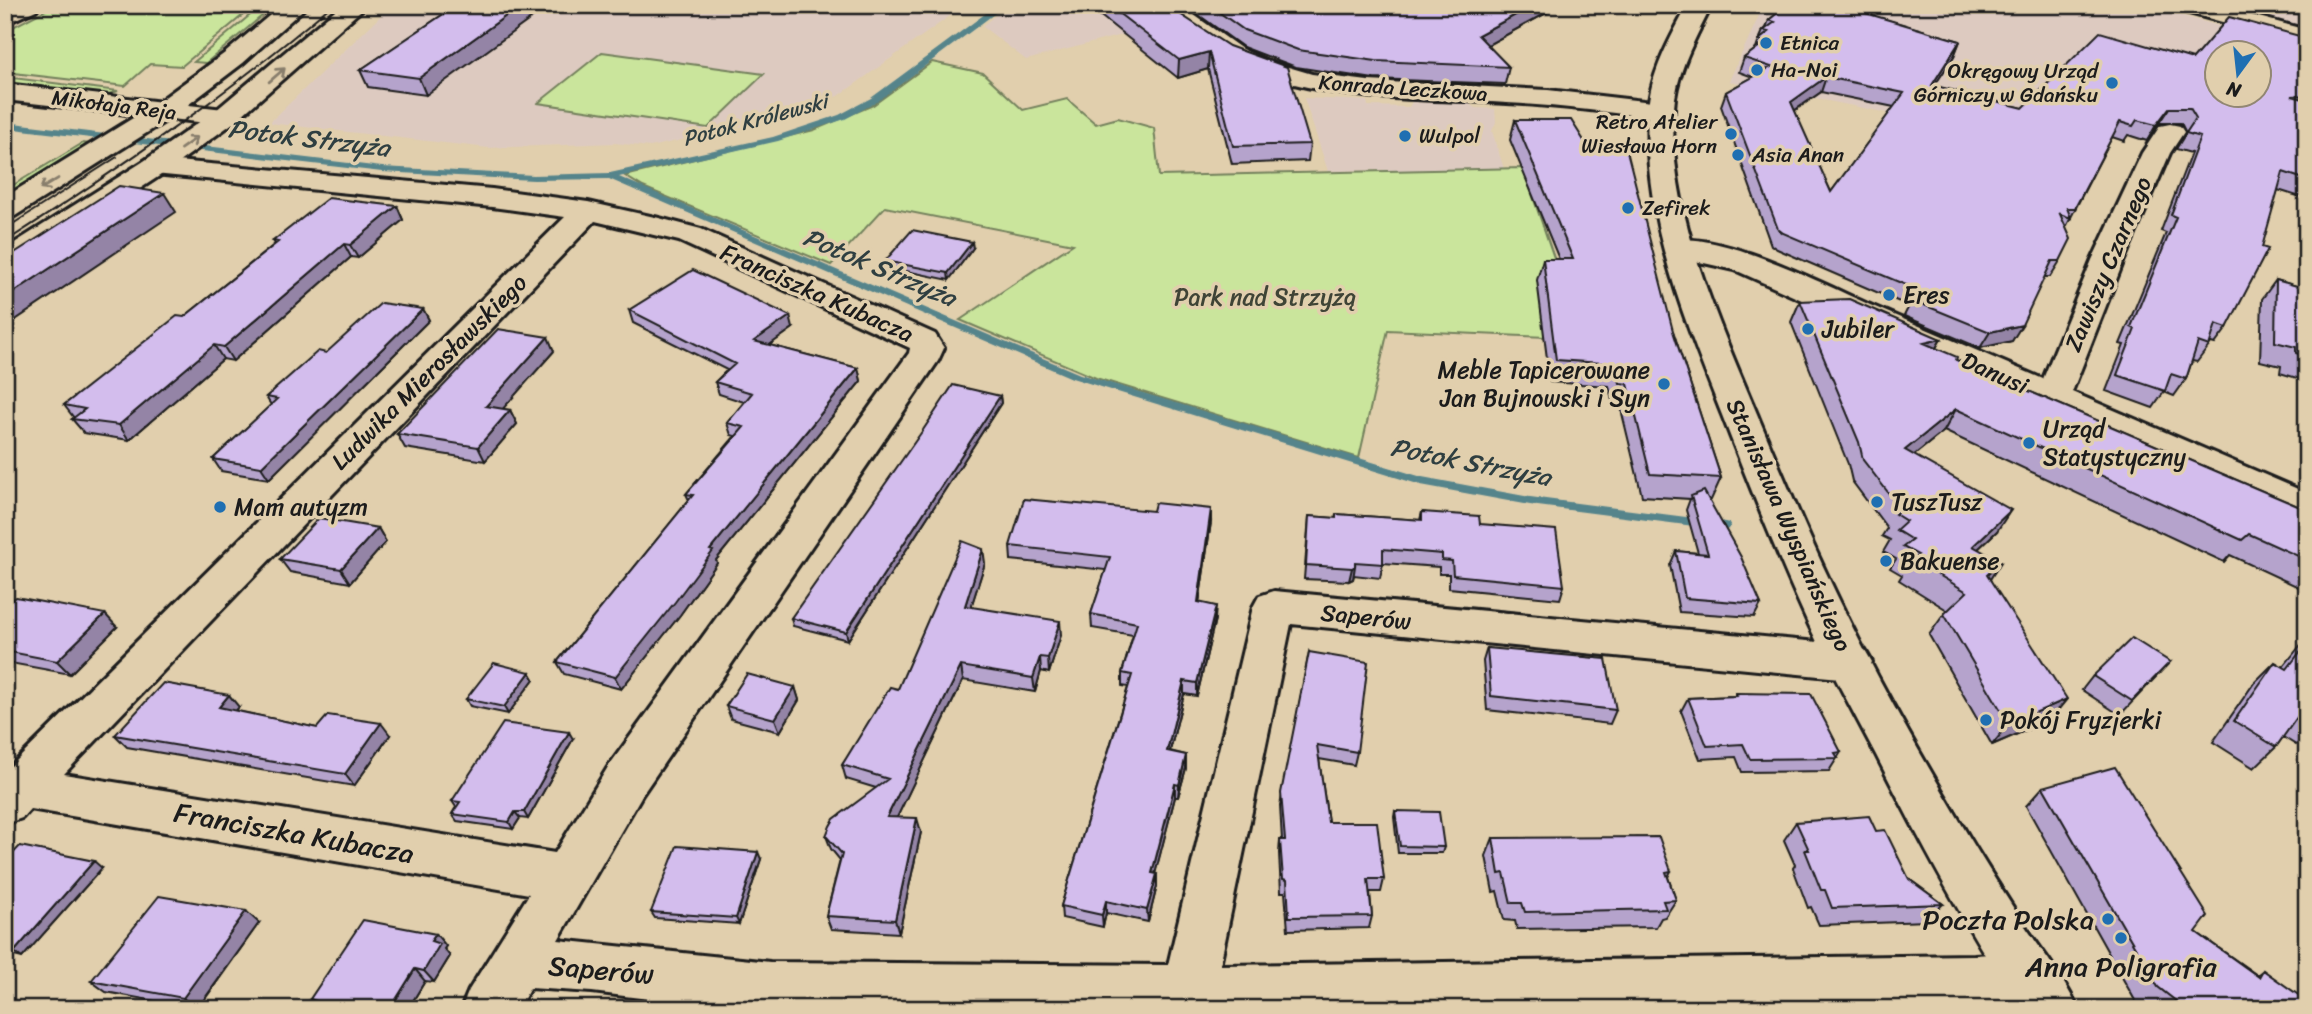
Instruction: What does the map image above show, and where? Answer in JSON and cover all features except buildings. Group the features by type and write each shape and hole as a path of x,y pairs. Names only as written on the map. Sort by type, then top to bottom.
{"street":[{"path":"5,17 28,5"},
{"path":"5,211 93,158 163,111 218,70 296,5"},
{"path":"5,263 154,167 224,117 355,5"},
{"name":"Konrada Leczkowa","path":"1165,5 1228,52 1258,66 1295,78 1338,85 1537,97 1661,111"},
{"name":"Stanisława Wyspiańskiego","path":"1700,5 1670,65 1661,111 1662,169 1679,248 1723,374 1765,478 1831,626 1955,858 1993,924 2040,993"},
{"path":"2186,5 2307,38"},
{"name":"Mikołaja Reja","path":"5,92 224,117"},
{"name":"Zawiszy Czarnego","path":"2052,398 2108,260 2156,153 2170,132"},
{"name":"Franciszka Kubacza","path":"154,167 492,198 588,211 690,235 923,341 927,348 926,355 625,781 488,1009"},
{"name":"Ludwika Mierosławskiego","path":"13,795 588,211"},
{"name":"Danusi","path":"1679,248 1704,251 1746,263 2307,509"},
{"name":"Saperów","path":"1188,991 1274,607 1850,663"},
{"name":"Franciszka Kubacza","path":"13,795 568,878"},
{"name":"Saperów","path":"517,962 592,967 770,988 1188,991 1974,981 2040,993"}],"shaded area":[{"path":"392,5 965,5 840,95 771,120 650,147 615,143 489,148 269,123"},
{"path":"1036,5 1145,5 1167,23 1026,60 982,26 997,14"},
{"path":"1764,5 2143,5 2263,38 2204,38 2204,108 2274,108 2274,41 2307,50 2307,167 2214,112 2152,125 2145,140 2129,135 2124,141 1982,96 1972,112 1928,121 1729,81"},
{"path":"2207,5 2307,5 2307,32"},
{"name":"Wulpol","path":"1304,98 1367,101 1368,106 1409,107 1412,102 1469,104 1475,108 1495,109 1496,122 1492,131 1504,169 1328,171"}],"green space":[{"path":"55,5 255,5 182,66 150,64 125,86 5,72 5,31"},
{"path":"262,5 275,5 206,63 194,62"},
{"path":"602,52 764,74 708,128 538,103"},
{"name":"Park nad Strzyżą","path":"932,62 983,73 1023,110 1067,99 1096,124 1118,118 1154,128 1159,176 1523,168 1562,281 1538,281 1547,337 1388,330 1359,458 1096,378 960,320 1073,244 885,207 831,265 643,187 625,176 814,130 873,105"},
{"path":"5,77 118,91 106,95 5,83"},
{"path":"83,143 98,145 5,201 5,190"}],"waterway":[{"name":"Potok Królewski","path":"610,176 775,139 842,117 874,100 1002,5"},
{"name":"Potok Strzyża","path":"5,125 382,170 458,175 610,176"},
{"name":"Potok Strzyża","path":"610,176 1076,376 1421,481 1530,501 1725,526"}],"tram line":[{"path":"5,242 173,129 332,5"},
{"path":"5,229 117,157"}],"railway":[{"path":"2269,5 2307,15"}],"place":[{"name":"Etnica","path":"1766,43"},
{"name":"Ha-Noi","path":"1757,70"},
{"name":"Okręgowy Urząd Górniczy w Gdańsku","path":"2112,83"},
{"name":"Retro Atelier Wiesława Horn","path":"1731,134"},
{"name":"Wulpol","path":"1405,136"},
{"name":"Asia Anan","path":"1738,155"},
{"name":"Zefirek","path":"1628,208"},
{"name":"Eres","path":"1889,295"},
{"name":"Jubiler","path":"1808,329"},
{"name":"Meble Tapicerowane Jan Bujnowski i Syn","path":"1664,384"},
{"name":"Urząd Statystyczny","path":"2029,443"},
{"name":"TuszTusz","path":"1877,502"},
{"name":"Mam autyzm","path":"220,507"},
{"name":"Bakuense","path":"1886,561"},
{"name":"Pokój Fryzjerki","path":"1986,720"},
{"name":"Poczta Polska","path":"2108,919"},
{"name":"Anna Poligrafia","path":"2121,938"}]}
